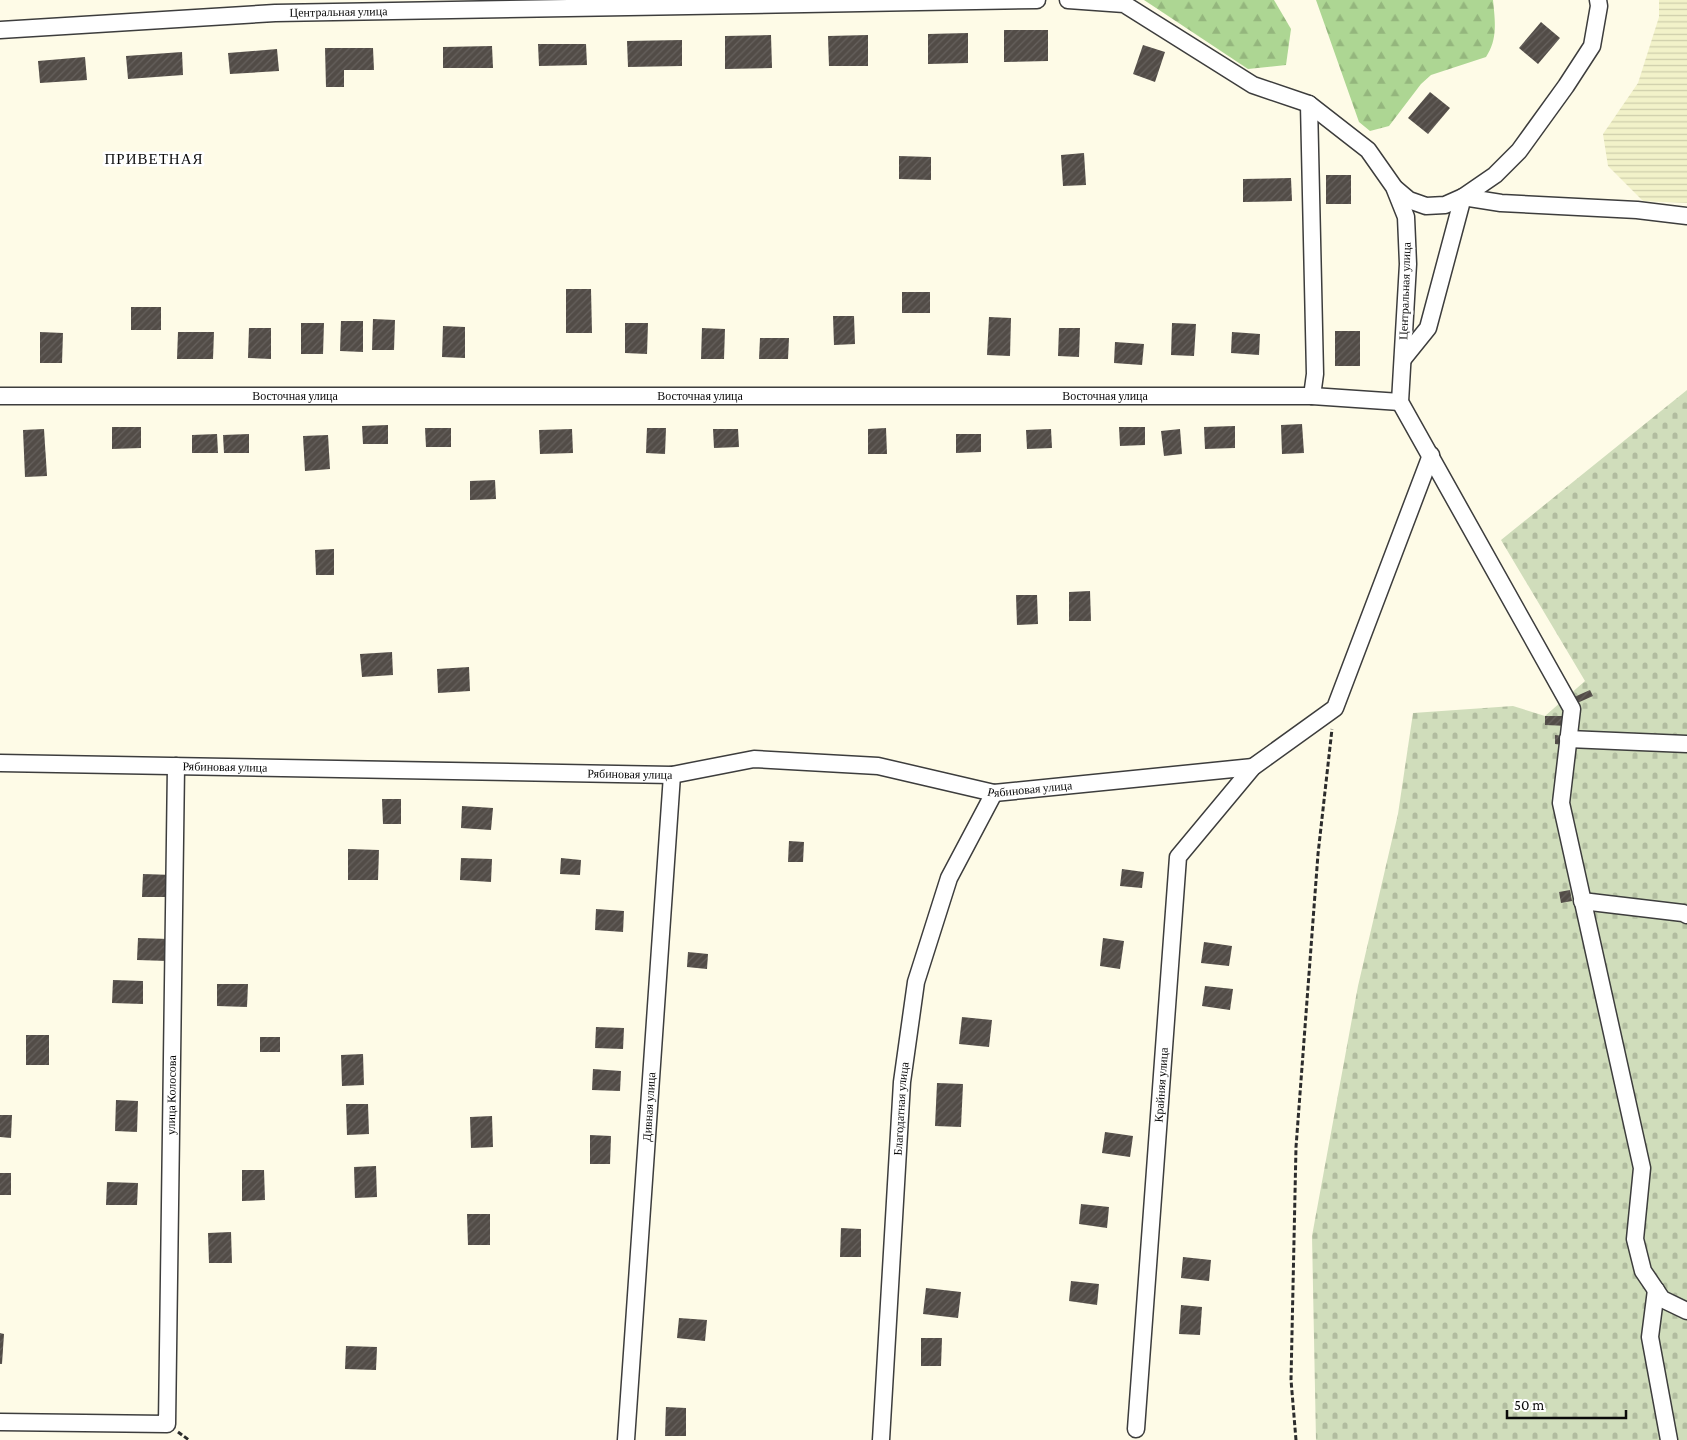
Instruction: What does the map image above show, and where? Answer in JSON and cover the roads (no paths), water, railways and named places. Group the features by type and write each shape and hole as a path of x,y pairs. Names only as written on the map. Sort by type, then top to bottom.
{"street":[{"name":"Центральная улица","path":"0,30 275,7 1036,0"},
{"name":"Центральная улица","path":"1068,0 1124,4 1253,85 1308,104 1368,150 1394,187 1406,217 1408,264 1400,402"},
{"path":"1394,187 1409,200 1426,206 1445,205 1463,197 1495,175 1519,151 1592,46 1599,6 1598,0"},
{"path":"1308,104 1315,374 1312,396"},
{"path":"1463,197 1501,203 1637,210 1687,216"},
{"path":"1403,359 1428,328 1463,197"},
{"name":"Восточная улица","path":"0,396 1312,396 1400,402"},
{"path":"1400,402 1572,709 1561,803 1642,1168 1636,1239 1643,1270 1662,1299 1687,1311"},
{"name":"Крайняя улица","path":"1136,1428 1178,857 1253,767 1334,708 1431,455"},
{"path":"1568,739 1687,744"},
{"name":"Рябиновая улица","path":"0,763 672,775 754,759 878,766 994,793 1253,767"},
{"name":"улица Колосова","path":"0,1422 168,1424 176,766"},
{"name":"Дивная улица","path":"626,1440 672,775"},
{"name":"Благодатная улица","path":"881,1440 902,1082 916,982 949,878 994,793"},
{"path":"1582,901 1687,915"},
{"path":"1656,1290 1650,1337 1669,1440"}],"district":[{"name":"ПРИВЕТНАЯ","path":"154,159"}]}
